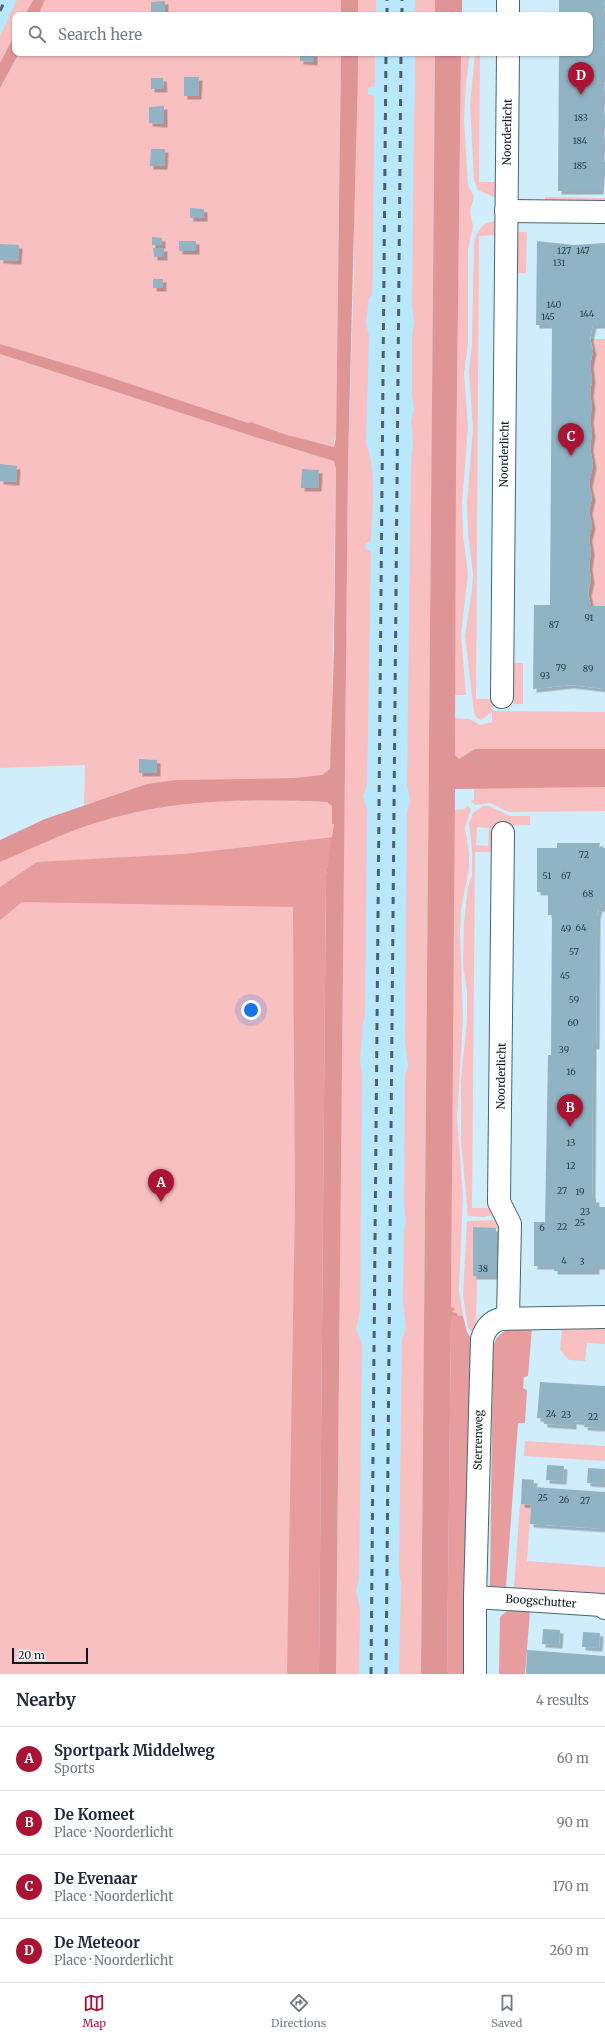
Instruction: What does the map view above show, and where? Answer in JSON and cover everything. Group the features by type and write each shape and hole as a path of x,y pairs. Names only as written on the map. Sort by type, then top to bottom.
{"street":[{"path":"508,0 508,12"},
{"name":"Noorderlicht","path":"502,697 508,56"},
{"path":"506,211 605,212"},
{"name":"Noorderlicht","path":"503,833 499,1202 510,1224 508,1318"},
{"name":"Sterrenweg","path":"475,1674 475,1597 481,1345 484,1333 490,1325 500,1318 605,1317"},
{"name":"Boogschutter","path":"475,1597 602,1605 605,1608"}],"shaded area":[{"path":"0,0 33,0 27,12 12,12 12,40 0,63"},
{"path":"17,0 33,0 27,12 12,12 12,40 0,63 0,36"},
{"path":"33,0 45,0 39,12 27,12"},
{"path":"45,0 341,0 341,12 39,12"},
{"path":"341,0 358,0 358,12 341,12"},
{"path":"358,0 435,0 435,12 358,12"},
{"path":"358,0 376,0 376,12 358,12"},
{"path":"415,0 435,0 435,12 415,12"},
{"path":"435,0 462,0 462,12 435,12"},
{"path":"12,40 12,56 17,56 0,88 0,63"},
{"path":"17,56 341,56 336,438 334,440 334,447 284,434 251,422 248,423 97,373 0,344 0,88"},
{"path":"341,56 358,56 348,461 336,1674 319,1674 326,875 334,824 332,824 332,806 327,802 268,800 210,802 152,809 123,815 83,827 0,862 0,840 45,819 147,784 176,780 295,778 322,775 330,769 334,649 336,469 334,461 255,437 0,354 0,344 97,373 284,434 334,447 336,438"},
{"path":"358,56 435,56 421,1674 336,1674 348,461 354,275 354,175"},
{"path":"358,56 375,56 375,86 368,88 368,94 374,96 373,268 372,295 369,298 366,323 369,337 366,442 372,466 373,491 371,541 366,543 365,548 371,552 367,785 363,795 367,811 365,1017 363,1021 360,1059 362,1076 360,1312 356,1328 362,1345 359,1578 356,1590 360,1608 359,1674 336,1674 348,461 354,275 354,175"},
{"path":"415,56 435,56 421,1674 399,1674 402,1340 406,1328 403,1301 404,1230 406,1223 404,1203 405,1075 408,1066 405,1040 407,811 410,801 407,784 411,464 413,443 411,420 414,411 412,394 412,338 414,322 412,305"},
{"path":"435,56 461,56 456,473 455,755 459,759 475,749 605,749 605,787 455,789 451,1307 455,1309 452,1312 457,1313 458,1316 453,1316 451,1320 447,1674 421,1674"},
{"path":"461,56 470,56 466,82 464,120 468,186 474,196 470,212 473,226 468,250 468,344 464,373 468,427 462,503 463,535 468,574 461,635 466,695 455,695"},
{"path":"475,56 480,56 479,182 498,182 496,198 478,190 474,180 470,105"},
{"path":"545,197 605,198 605,203 545,202"},
{"path":"496,221 498,235 479,236 476,699 495,699 492,703 493,711 605,712 605,749 475,749 458,760 455,755 455,718 470,719 480,725 492,722 492,712 481,720 477,718 474,713 465,636 473,573 468,534 467,502 473,428 469,371 472,343 474,244 476,235 480,228 487,223"},
{"path":"517,232 527,232 526,273 517,273"},
{"path":"591,339 605,339 605,606 591,606 588,593 591,580 589,566 591,552 589,538 589,511 592,497 589,484 592,465 590,447 592,433 590,420 592,406 590,393 592,379 590,365 593,351"},
{"path":"0,354 255,437 334,461 336,469 330,769 322,775 295,778 176,780 84,805 85,765 0,768"},
{"path":"514,663 523,663 523,704 514,704"},
{"path":"605,787 605,811 509,812 490,803 475,805 471,802 474,799 474,788"},
{"path":"244,799 327,802 332,806 332,824 334,824 333,837 184,854 324,847 318,1674 0,1674 0,862 71,830 114,817 169,806"},
{"path":"468,806 471,809 465,828 469,852 469,869 461,909 460,931 463,1019 457,1118 463,1196 459,1291 463,1316 458,1316 457,1313 452,1312 451,1307 454,810 464,809"},
{"path":"483,806 489,806 510,816 530,816 530,825 494,826 494,852 475,852 472,1208 491,1208 492,1215 484,1217 468,1216 461,1139 461,1079 467,1020 467,991 463,965 464,922 468,887 472,875 472,850 469,823 473,813","holes":["477,827 489,828 488,846 476,845"]},
{"path":"333,837 326,875 319,1674 287,1674 295,1204 293,907 22,902 0,920 0,887 37,862 183,854"},
{"path":"495,1220 499,1228 473,1228 473,1276 477,1276 476,1325 473,1333 468,1328 463,1295 467,1221"},
{"path":"453,1316 463,1316 467,1332 471,1338 466,1674 447,1674 451,1319"},
{"path":"532,1327 528,1376 524,1377 523,1388 527,1390 525,1423 518,1423 506,1587 490,1586 493,1346 500,1335 508,1330 514,1328"},
{"path":"562,1328 605,1328 605,1344 587,1343 585,1361 569,1360 560,1350"},
{"path":"525,1441 605,1446 605,1461 524,1456"},
{"path":"520,1504 531,1505 527,1561 605,1567 605,1598 514,1588"},
{"path":"508,1610 530,1611 525,1674 499,1674 500,1617"}],"building":[{"path":"559,0 605,0 602,17 605,17 605,31 602,31 602,41 604,41 605,55 602,55 602,64 604,64 604,79 601,79 601,88 604,88 604,102 601,102 601,112 604,112 604,126 601,126 601,136 604,136 604,150 601,150 601,159 604,159 604,174 601,174 600,191 558,191 559,56 593,56 593,12 559,12"},
{"path":"165,1 165,12 151,12 151,2"},
{"path":"300,56 314,56 314,62 300,61"},
{"path":"184,77 199,77 198,96 184,96"},
{"path":"151,78 163,78 164,89 151,89"},
{"path":"164,106 164,124 149,123 149,107"},
{"path":"151,149 165,149 164,166 150,166"},
{"path":"190,208 204,209 204,218 190,218"},
{"path":"152,237 162,238 162,245 152,245"},
{"path":"179,241 196,241 196,251 179,251"},
{"path":"537,241 574,245 605,243 605,325 593,325 590,338 593,351 590,365 592,379 590,393 592,406 590,420 592,433 590,447 593,465 589,484 592,497 589,511 592,525 589,538 591,552 589,566 591,580 588,593 591,606 605,606 605,689 571,685 533,689 534,605 550,605 552,325 536,325"},
{"path":"0,244 19,245 18,261 0,260"},
{"path":"153,248 164,248 164,257 154,257"},
{"path":"153,279 163,279 163,288 153,288"},
{"path":"0,464 17,466 16,482 0,481"},
{"path":"302,469 319,470 318,488 301,488"},
{"path":"139,759 157,760 157,773 139,773"},
{"path":"557,843 600,843 599,848 605,848 605,908 599,908 597,916 596,1046 593,1046 592,1199 596,1199 596,1207 605,1207 605,1266 596,1266 596,1271 554,1271 554,1266 534,1266 534,1222 545,1222 548,1055 551,1055 552,915 548,915 548,892 537,892 537,848 557,848"},
{"path":"473,1227 496,1228 496,1276 473,1276"},
{"path":"540,1382 605,1386 605,1428 584,1427 585,1422 573,1421 573,1426 544,1424 544,1419 537,1418"},
{"path":"547,1465 564,1466 563,1481 546,1480"},
{"path":"588,1468 605,1469 604,1484 587,1483"},
{"path":"522,1479 534,1480 533,1487 605,1492 605,1529 530,1524 531,1505 521,1504"},
{"path":"543,1629 560,1630 559,1645 542,1644"},
{"path":"583,1632 600,1633 599,1648 582,1647"},
{"path":"527,1650 605,1656 605,1674 526,1674"}],"railway":[{"path":"0,11 5,0"},
{"path":"387,0 387,12"},
{"path":"402,0 402,12"},
{"path":"371,1674 386,56"},
{"path":"386,1674 401,56"}],"place":[{"name":"De Meteoor","path":"581,95"},
{"name":"De Evenaar","path":"571,456"},
{"name":"De Komeet","path":"570,1127"},
{"name":"Sportpark Middelweg","path":"161,1202"}]}
